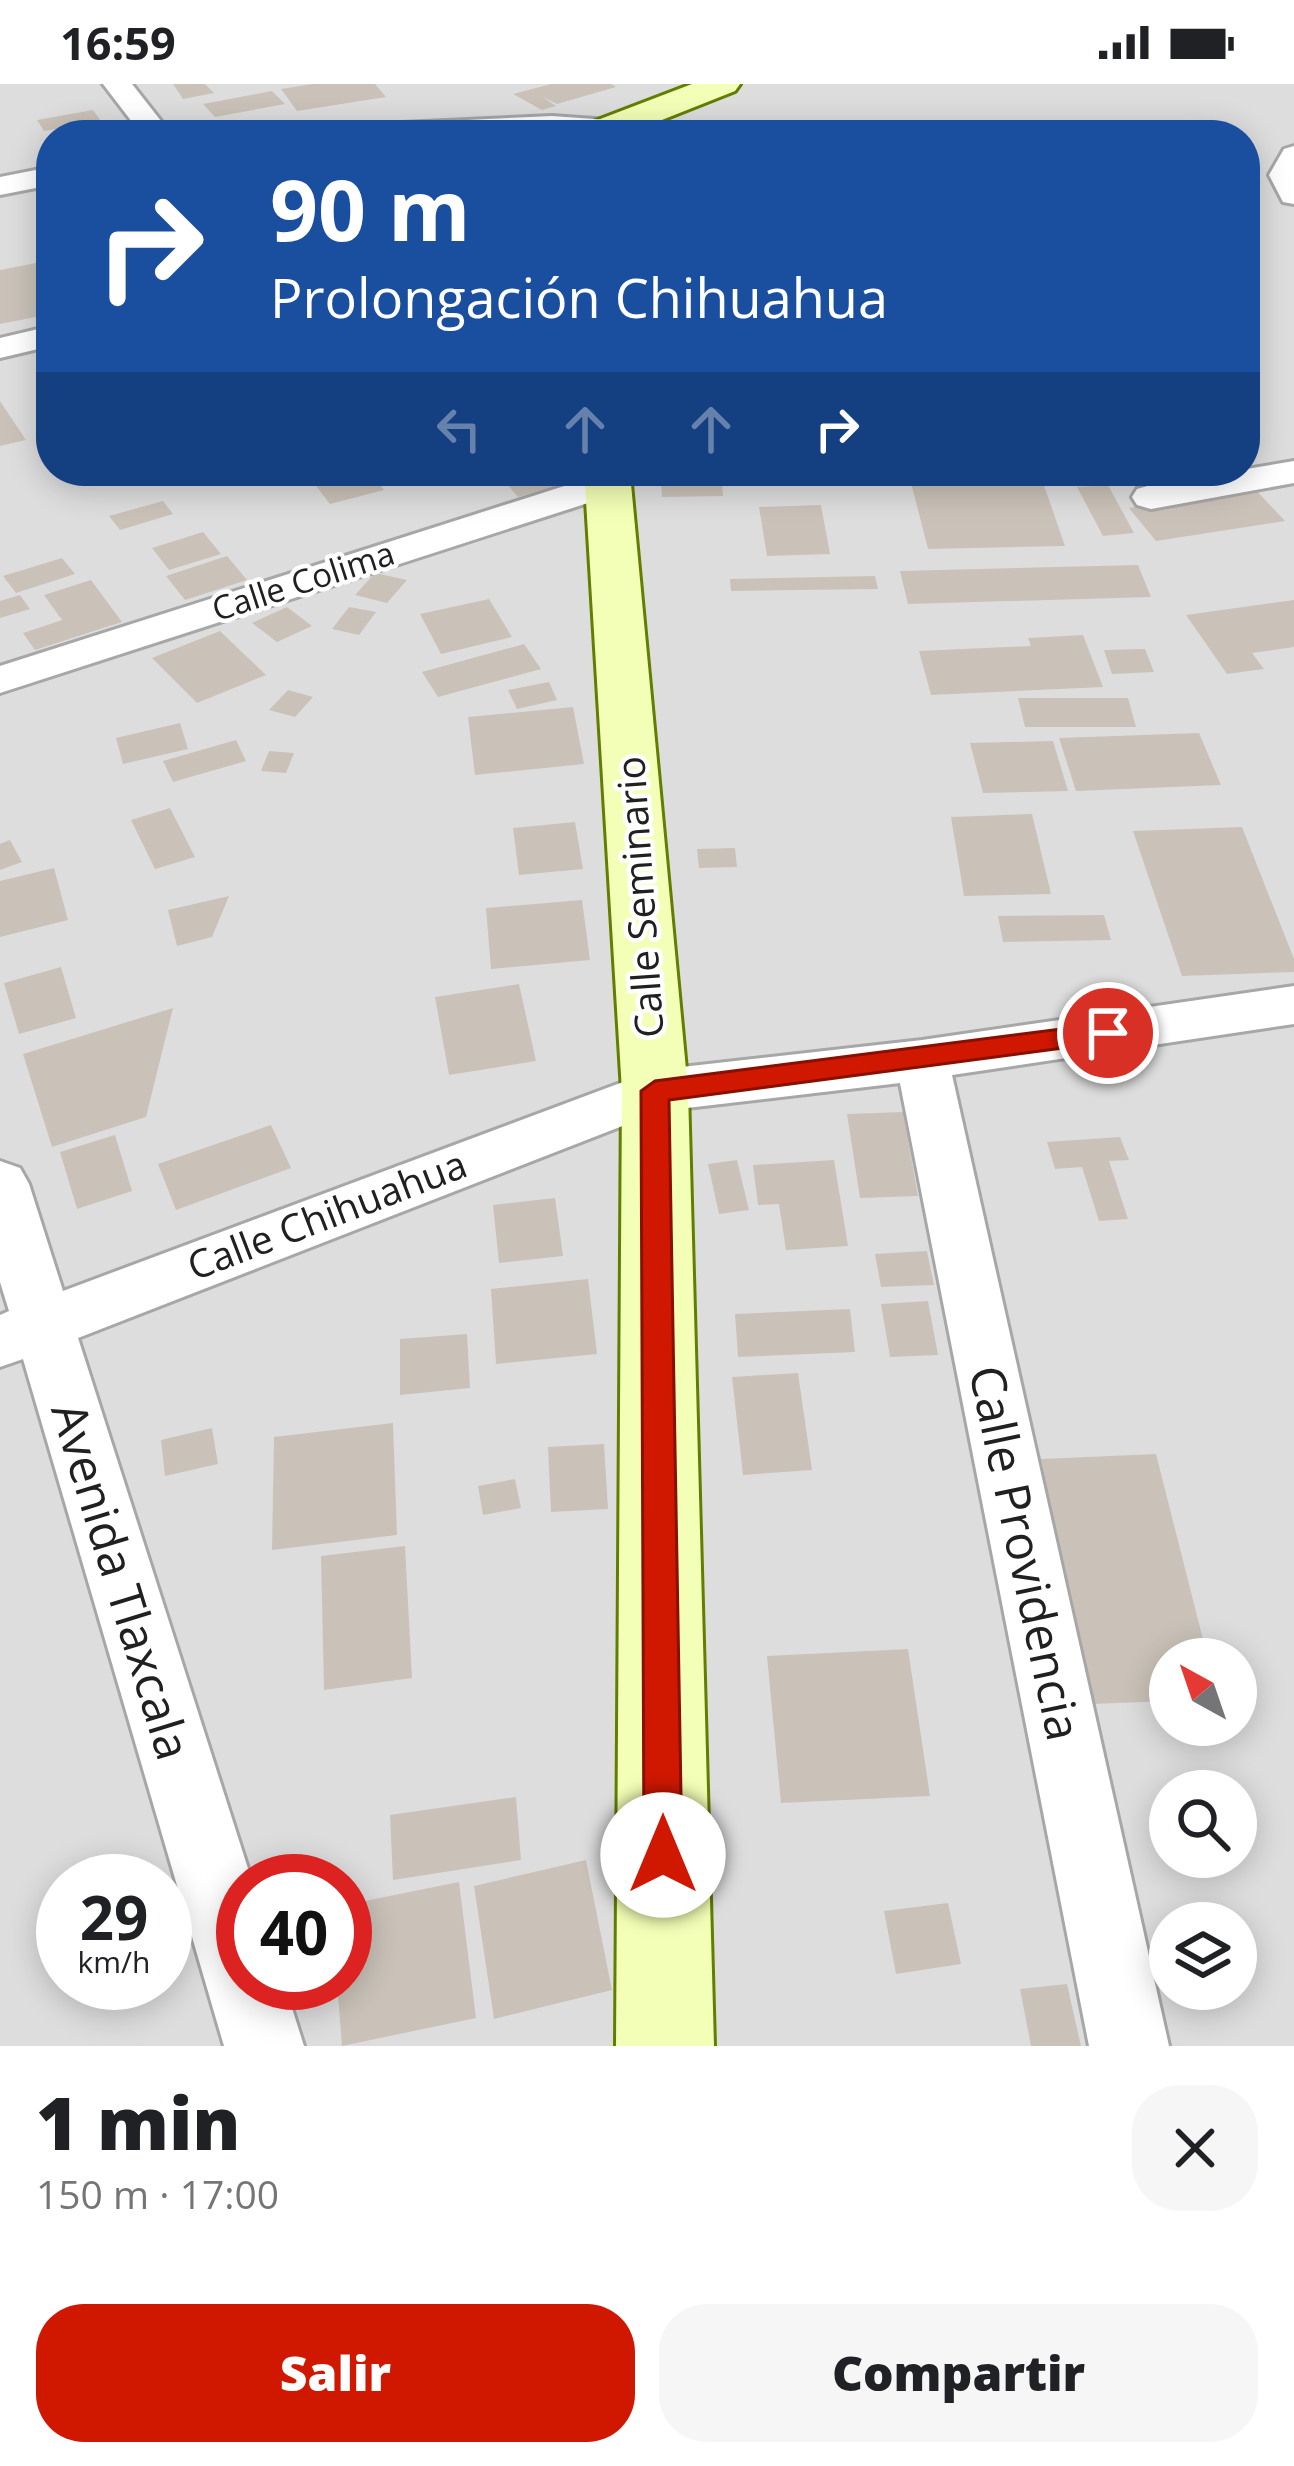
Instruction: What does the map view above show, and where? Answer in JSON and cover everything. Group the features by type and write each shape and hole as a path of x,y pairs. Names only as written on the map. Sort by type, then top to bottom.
{"street":[{"path":"117,84 145,120"},
{"path":"635,120 723,84"},
{"path":"1294,154 1284,175 1294,194"},
{"path":"0,186 36,179"},
{"path":"0,348 36,339"},
{"path":"1260,478 1294,472"},
{"name":"Calle Colima","path":"0,680 585,486"},
{"name":"Calle Seminario","path":"613,486 655,1091 665,2046"},
{"path":"1151,497 1214,486"},
{"name":"Calle Chihuahua","path":"21,1332 655,1091 922,1060 1294,1005"},
{"name":"Calle Providencia","path":"922,1060 1129,2046"},
{"name":"Avenida Tlaxcala","path":"0,1184 21,1332 216,1899"},
{"name":"Avenida Tlaxcala","path":"253,2010 264,2046"}],"shaded area":[{"path":"0,84 1294,84 1294,2046 0,2046"}],"building":[{"path":"173,84 205,84 214,93 183,99"},
{"path":"375,84 386,97 297,111 281,89"},
{"path":"551,84 616,87 557,104 543,97 556,106 542,110 513,94"},
{"path":"272,91 285,104 215,117 203,104"},
{"path":"93,110 100,120 37,120"},
{"path":"36,263 36,317 0,324 0,270"},
{"path":"0,401 26,440 0,446"},
{"path":"316,486 381,486 384,490 330,504"},
{"path":"509,486 556,486 518,497"},
{"path":"661,486 722,486 723,496 662,497"},
{"path":"912,486 1044,486 1065,546 928,549"},
{"path":"1109,486 1134,533 1103,536 1077,487"},
{"path":"1255,489 1285,521 1156,541 1129,508"},
{"path":"163,501 173,514 120,530 109,516"},
{"path":"821,505 830,554 767,556 759,507"},
{"path":"203,532 221,554 169,570 152,548"},
{"path":"227,556 247,580 185,600 166,576"},
{"path":"62,558 75,574 16,593 3,576"},
{"path":"1138,565 1151,597 908,604 900,571"},
{"path":"375,573 407,580 387,603 355,595"},
{"path":"875,576 878,589 731,591 730,579"},
{"path":"91,580 122,622 35,650 23,633 62,620 44,595"},
{"path":"20,595 30,609 0,618 0,601"},
{"path":"489,599 512,637 441,654 420,614"},
{"path":"1294,600 1294,647 1252,653 1264,669 1227,674 1186,615"},
{"path":"287,607 312,626 277,642 252,623"},
{"path":"349,607 376,612 359,635 332,629"},
{"path":"220,631 266,675 197,703 152,658"},
{"path":"1083,635 1103,687 931,695 919,651 1031,646 1028,638"},
{"path":"524,644 541,669 438,697 422,672"},
{"path":"1145,649 1154,672 1112,674 1104,650"},
{"path":"549,682 557,700 517,709 508,690"},
{"path":"288,690 313,697 295,717 269,710"},
{"path":"1018,698 1128,698 1136,727 1025,727"},
{"path":"573,707 584,764 475,775 468,717"},
{"path":"180,723 188,749 123,764 116,738"},
{"path":"1199,733 1221,785 1076,791 1059,738"},
{"path":"236,740 246,761 173,782 163,761"},
{"path":"1053,741 1068,791 983,793 970,743"},
{"path":"269,751 294,753 286,773 261,771"},
{"path":"170,808 195,857 155,869 131,820"},
{"path":"1032,814 1051,894 964,896 951,817"},
{"path":"575,822 583,869 519,875 513,828"},
{"path":"1242,827 1294,959 1294,972 1182,976 1133,831"},
{"path":"10,840 22,862 0,870 0,844"},
{"path":"735,848 737,867 699,868 697,849"},
{"path":"54,868 68,920 0,937 0,881"},
{"path":"229,896 212,937 177,946 168,910"},
{"path":"582,900 590,960 491,969 486,908"},
{"path":"1104,915 1111,940 1003,942 998,916"},
{"path":"61,967 76,1018 19,1034 4,983"},
{"path":"519,984 536,1061 449,1075 435,997"},
{"path":"173,1008 146,1117 52,1147 23,1054"},
{"path":"903,1112 918,1196 860,1198 847,1114"},
{"path":"271,1125 291,1168 176,1210 158,1164"},
{"path":"115,1135 132,1191 77,1209 60,1152"},
{"path":"1120,1137 1129,1160 1109,1161 1128,1219 1099,1221 1082,1167 1055,1169 1047,1142"},
{"path":"737,1160 749,1210 719,1214 708,1164"},
{"path":"834,1160 848,1246 786,1250 779,1204 758,1205 753,1165"},
{"path":"555,1198 563,1256 499,1263 493,1205"},
{"path":"927,1251 934,1285 881,1287 875,1254"},
{"path":"588,1279 597,1354 496,1364 491,1289"},
{"path":"928,1301 938,1355 890,1357 881,1304"},
{"path":"850,1309 855,1352 738,1357 735,1314"},
{"path":"467,1334 470,1388 400,1395 400,1339"},
{"path":"798,1373 812,1470 743,1475 732,1377"},
{"path":"393,1423 397,1535 272,1550 274,1437"},
{"path":"212,1428 218,1464 165,1476 161,1440"},
{"path":"604,1444 608,1509 551,1512 548,1447"},
{"path":"1156,1454 1203,1638 1149,1638 1149,1702 1091,1704 1041,1459"},
{"path":"515,1479 521,1508 483,1515 478,1486"},
{"path":"405,1546 412,1678 324,1690 321,1556"},
{"path":"908,1649 930,1796 781,1803 767,1656"},
{"path":"516,1797 521,1860 393,1880 390,1815"},
{"path":"586,1860 612,1990 494,2019 474,1886"},
{"path":"459,1882 476,2018 342,2046 339,2010 372,2010 372,1900"},
{"path":"948,1903 961,1964 896,1974 884,1911"},
{"path":"1067,1984 1081,2046 1031,2046 1020,1989"}],"route":[{"path":"663,1855 655,1091 1108,1033"}]}
